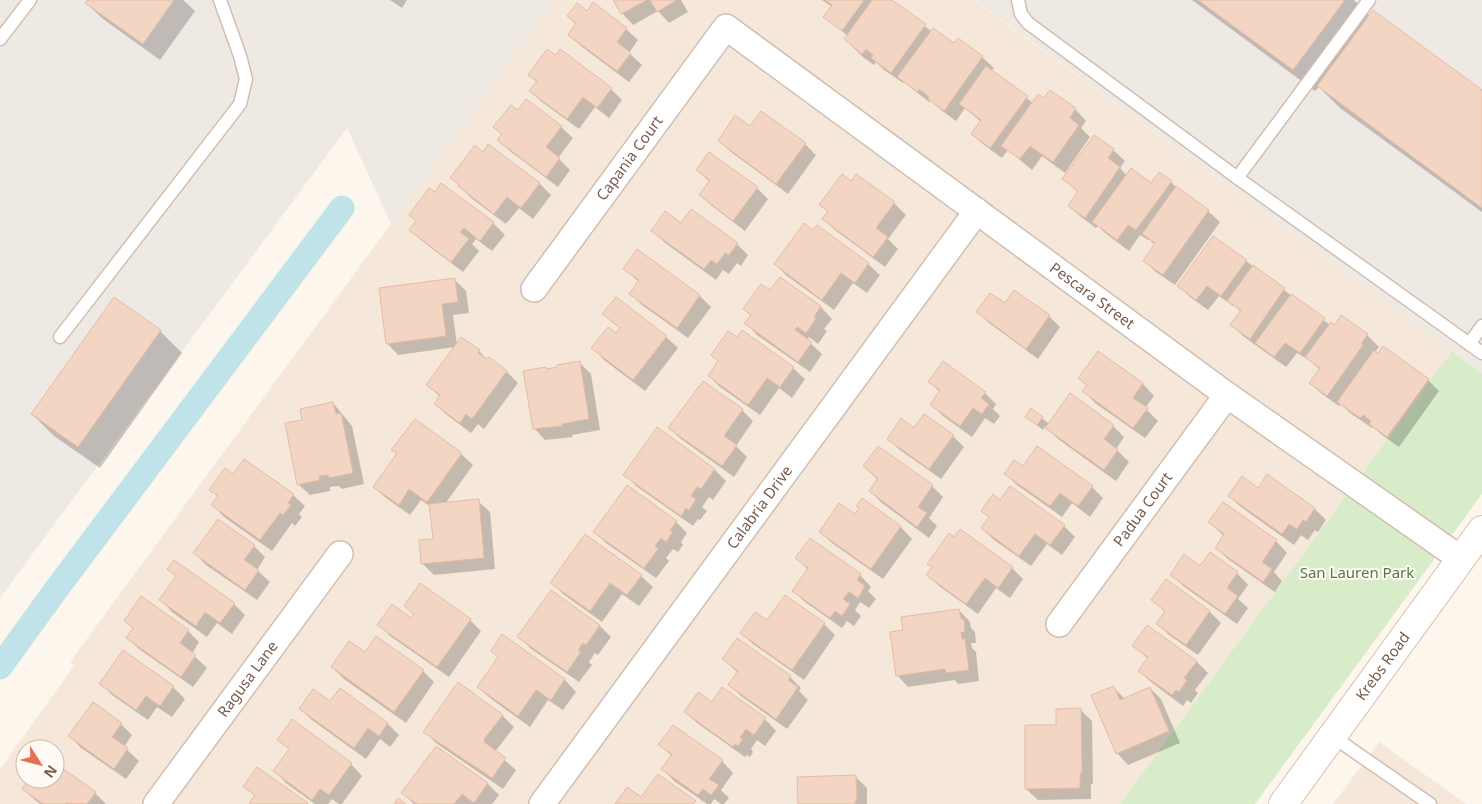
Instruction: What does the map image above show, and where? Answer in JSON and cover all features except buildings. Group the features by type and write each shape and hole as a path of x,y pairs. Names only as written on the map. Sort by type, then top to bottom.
{"street":[{"name":"Pescara Street","path":"726,27 1227,394 1461,559"},
{"name":"Capania Court","path":"534,289 726,27"},
{"name":"Calabria Drive","path":"542,804 977,211"},
{"name":"Padua Court","path":"1059,624 1227,394"},
{"name":"Krebs Road","path":"1283,804 1482,530"},
{"name":"Ragusa Lane","path":"156,804 340,554"}],"lane":[{"path":"0,39 30,0"},
{"path":"60,337 240,104 246,79 220,0"},
{"path":"1018,0 1021,14 1028,23 1238,178 1482,353"},
{"path":"1238,178 1369,0"},
{"path":"1469,344 1482,326"},
{"path":"1332,736 1430,804"}],"shaded area":[{"path":"0,0 555,0 391,224 347,128 0,598"},
{"path":"555,0 974,0 1452,351 1120,804 0,804 0,769 15,748 15,789 65,789 65,739 22,739 74,666 70,662"},
{"path":"975,0 1482,0 1482,373 986,8"},
{"path":"1379,742 1466,804 1333,804"}],"green space":[{"name":"San Lauren Park","path":"1452,351 1482,373 1482,494 1255,804 1120,804"}],"waterway":[{"path":"0,667 342,208"}]}
